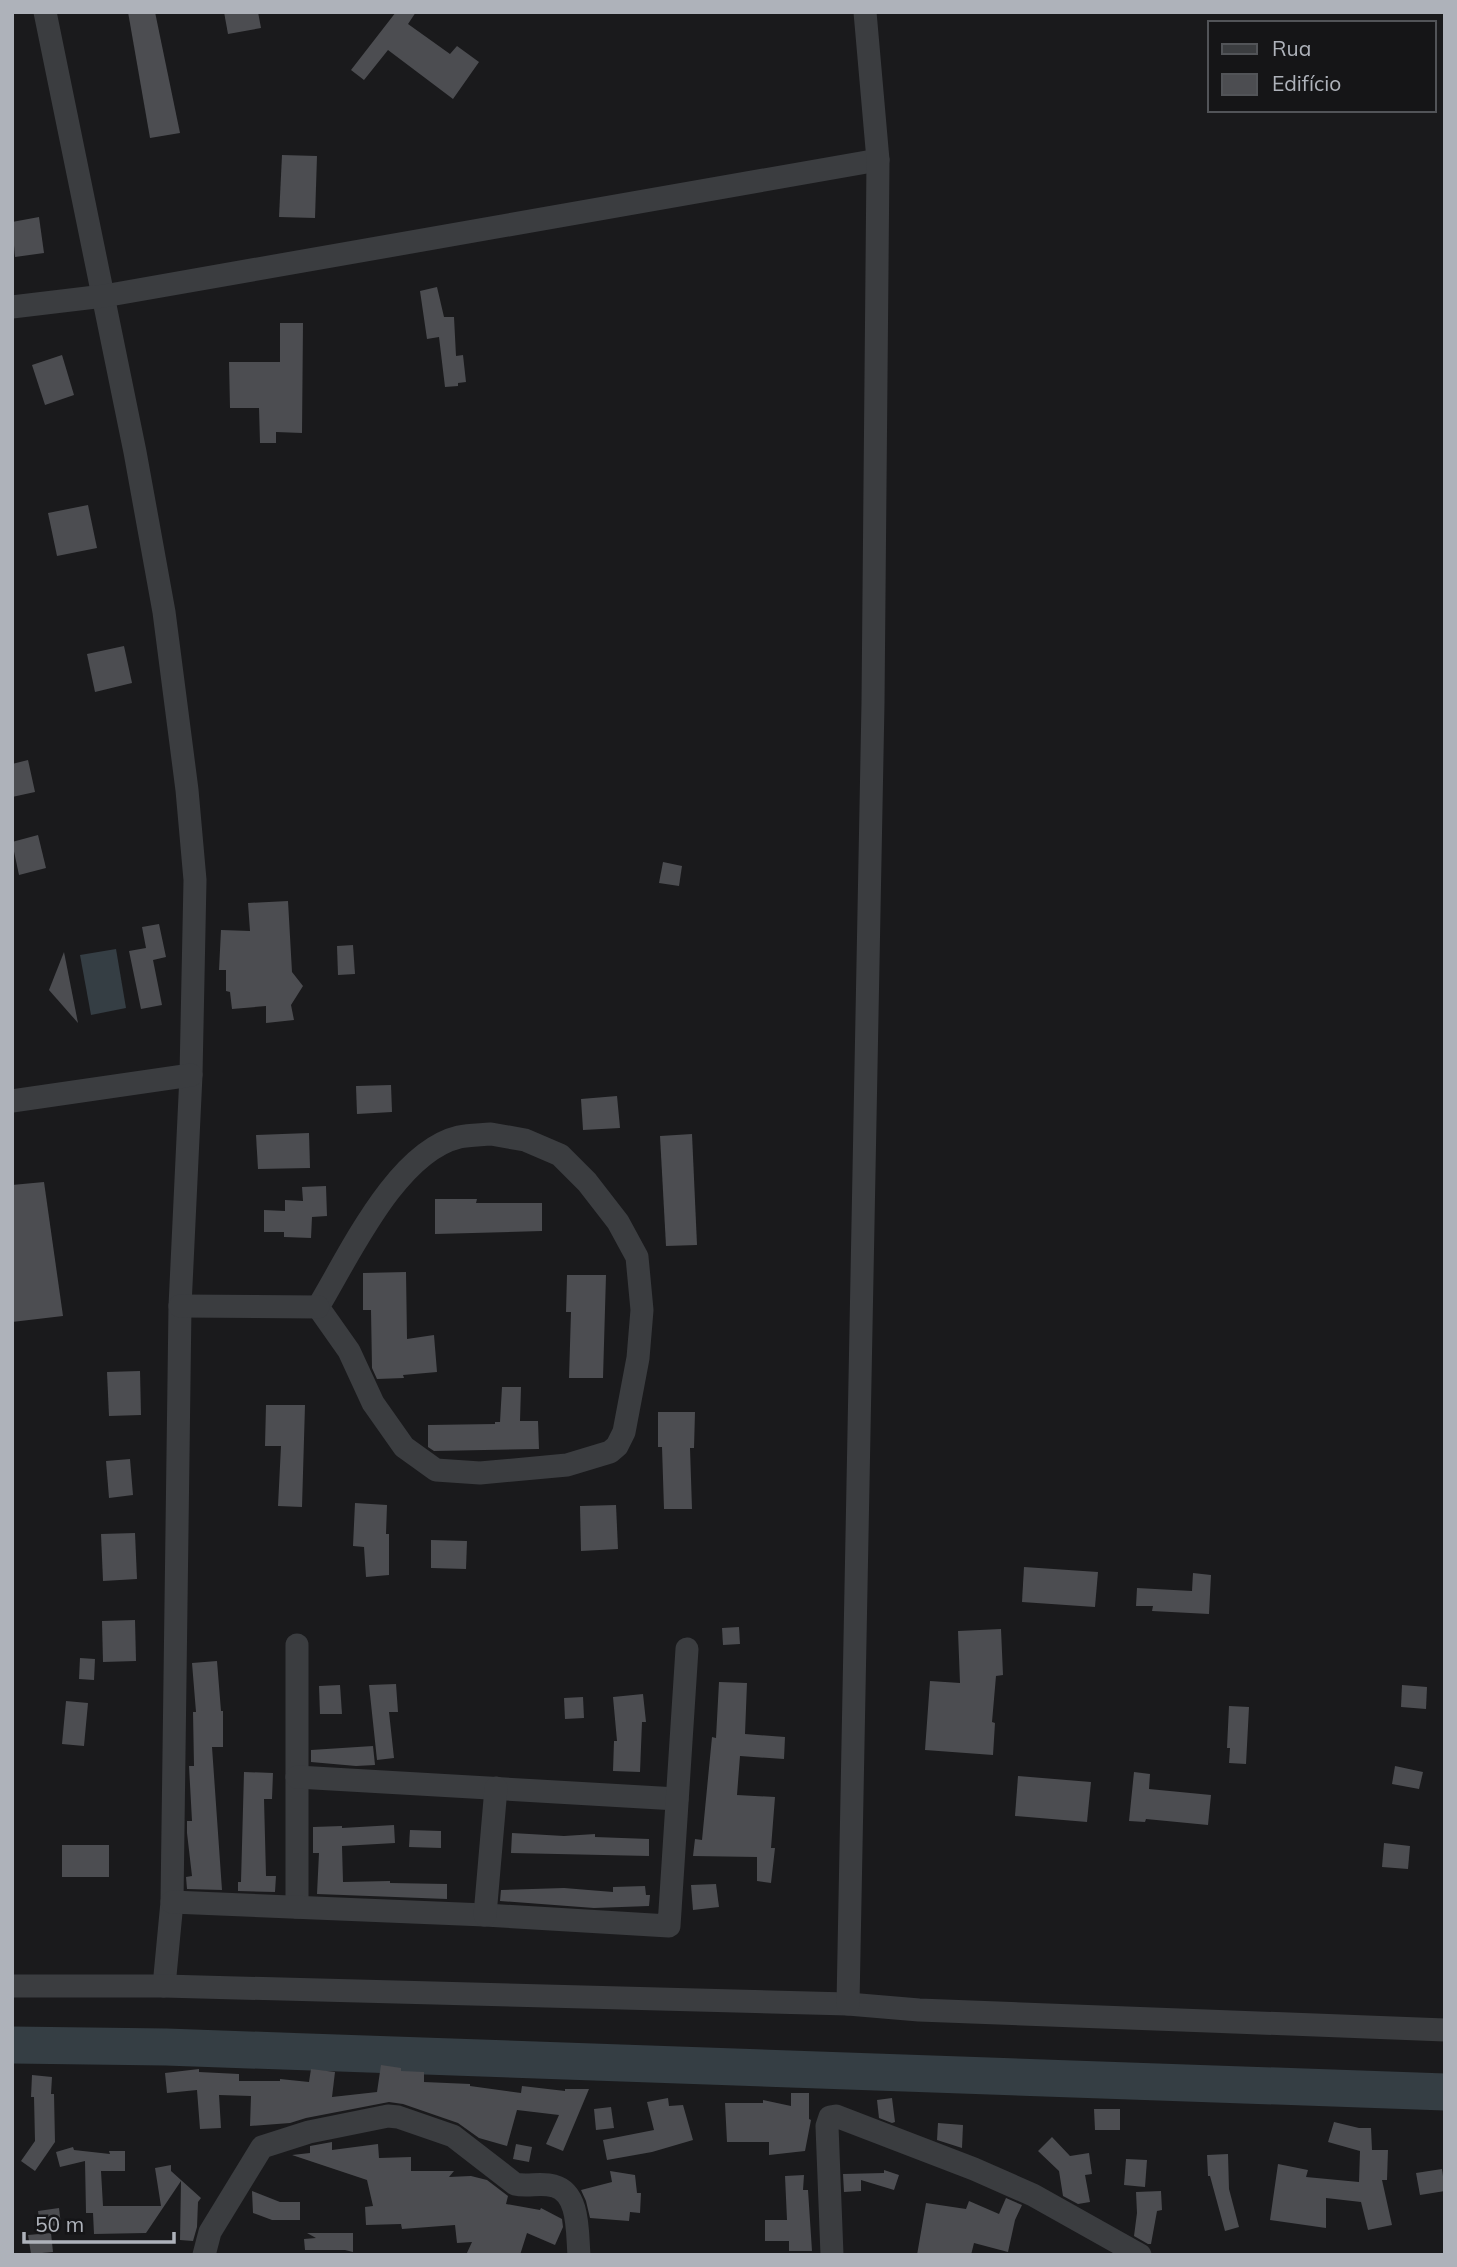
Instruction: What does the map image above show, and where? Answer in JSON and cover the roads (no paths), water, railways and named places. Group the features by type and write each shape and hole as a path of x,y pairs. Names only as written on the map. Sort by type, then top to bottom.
{"street":[{"path":"45,12 104,296 164,612 187,790 195,880 191,1075 180,1306 172,1902 164,1986"},
{"path":"848,2004 873,703 878,160 865,12"},
{"path":"12,307 104,296 878,160"},
{"path":"12,1101 191,1075"},
{"path":"491,1134 525,1140 560,1155 587,1182 618,1222 637,1257 642,1310 638,1358 622,1440 610,1452 567,1465 480,1472 436,1469 404,1447 373,1403 349,1351 318,1307 339,1268 386,1197 406,1170 431,1150 457,1138 491,1134"},
{"path":"180,1306 318,1307"},
{"path":"297,1645 298,1907"},
{"path":"172,1902 485,1915 669,1926 687,1649"},
{"path":"297,1777 677,1799"},
{"path":"485,1915 496,1788"},
{"path":"12,1986 164,1986 848,2004 919,2010 1445,2030"},
{"path":"204,2255 210,2232 262,2147 309,2132 388,2116 398,2117 453,2137 515,2184 553,2185 559,2188 572,2200 579,2255"},
{"path":"832,2255 827,2126 830,2117 836,2116 974,2169 1033,2195 1140,2255"}],"waterway":[{"path":"12,2045 166,2047 1445,2092"}]}
